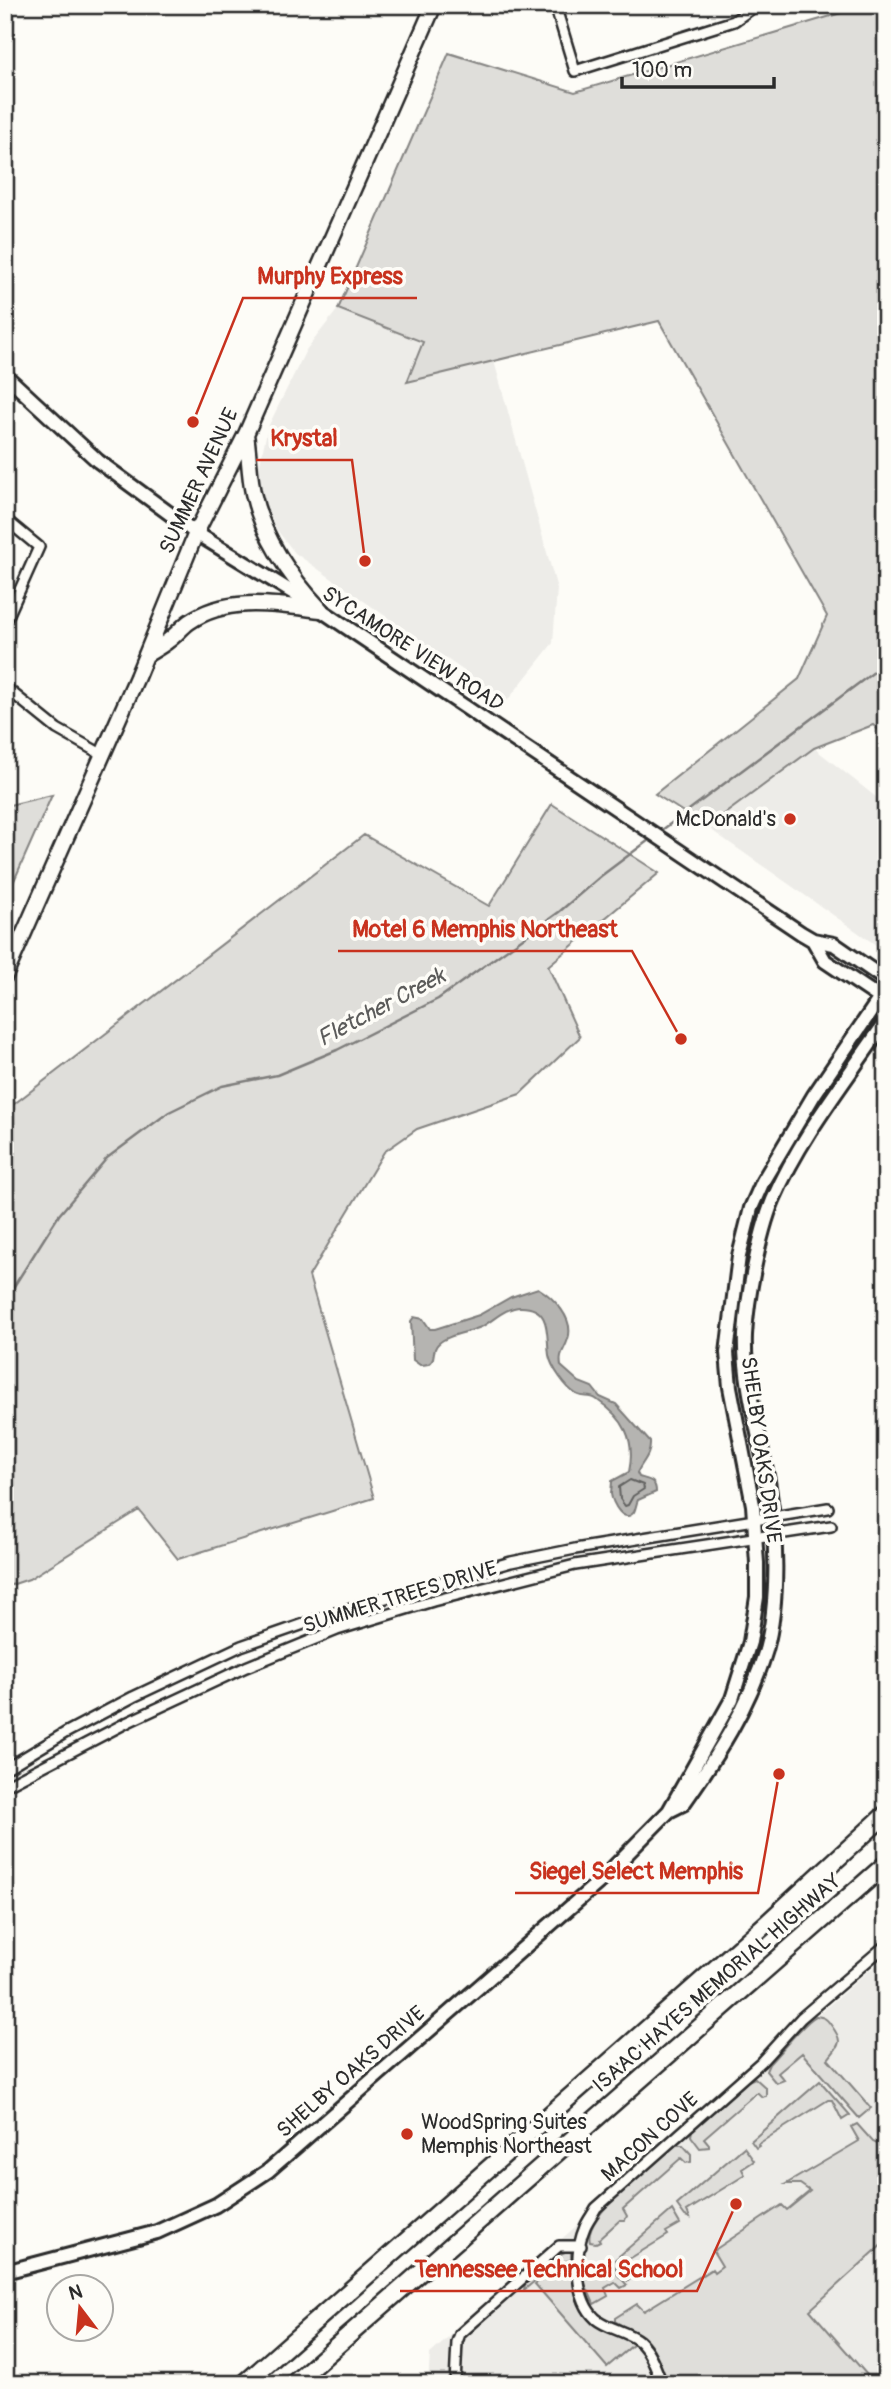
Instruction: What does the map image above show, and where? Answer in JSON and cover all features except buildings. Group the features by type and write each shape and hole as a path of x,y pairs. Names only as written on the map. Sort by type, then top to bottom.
{"highway":[{"name":"ISAAC HAYES MEMORIAL HIGHWAY","path":"244,2384 766,1924 886,1814"},
{"name":"ISAAC HAYES MEMORIAL HIGHWAY","path":"293,2384 886,1864"},
{"path":"804,1935 886,1877"}],"main road":[{"name":"SUMMER AVENUE","path":"5,976 103,755 196,533 246,434 434,5"},
{"path":"246,434 258,512 275,551 302,590 321,610"},
{"path":"146,655 168,642 189,622 210,612 241,604 271,604 321,610"}],"street":[{"path":"555,5 575,71 734,21 751,9 751,5"},
{"name":"SYCAMORE VIEW ROAD","path":"8,381 98,461 196,533 321,610 813,940 834,944 886,979"},
{"path":"5,520 39,547 5,623"},
{"path":"5,687 57,729 103,755"},
{"name":"SYCAMORE VIEW ROAD","path":"813,940 825,961 884,996"},
{"name":"SHELBY OAKS DRIVE","path":"5,2272 157,2232 216,2205 268,2171 599,1882 669,1811 732,1699 750,1642 757,1597 756,1539 750,1480 730,1387 727,1353 739,1256 751,1208 763,1181 814,1094 884,996"},
{"name":"SHELBY OAKS DRIVE","path":"669,1811 683,1804 734,1725 759,1671 770,1628 774,1588 774,1518 751,1393 745,1336 757,1255 772,1201 806,1136 886,1021"},
{"name":"SUMMER TREES DRIVE","path":"5,1769 133,1697 241,1646 341,1611 511,1562 828,1508"},
{"name":"SUMMER TREES DRIVE","path":"5,1786 128,1722 246,1667 337,1630 433,1601 575,1565 756,1539 831,1525"},
{"path":"42,1746 51,1762"},
{"name":"MACON COVE","path":"662,2384 650,2356 639,2342 596,2319 589,2310 578,2281 584,2228 596,2208 761,2062 778,2046 800,2018 886,1945"},
{"path":"455,2384 457,2342 460,2334 559,2246 581,2246"}],"shaded area":[{"path":"868,5 886,5 886,736 873,725 814,748 707,827 655,794 799,679 827,616 659,321 407,382 423,342 338,309 449,53 575,92"},
{"path":"338,309 423,342 408,382 494,361 557,589 553,643 507,701 295,553 276,529 262,497 259,467 268,427 306,350"},
{"path":"814,748 886,805 886,952 707,827"},
{"path":"52,795 5,901 5,806"},
{"path":"552,804 659,873 548,966 580,1037 520,1094 417,1129 384,1152 309,1276 374,1498 178,1559 139,1510 29,1579 5,1587 5,1111 364,835 489,906"},
{"path":"886,1959 886,2384 428,2384 430,2354 867,1972"},
{"path":"816,2016 828,2021 839,2039 828,2059 871,2108 859,2118 802,2053 778,2073 784,2080 776,2083 766,2071 792,2038"},
{"path":"755,2078 766,2088 766,2096 762,2097 757,2092 704,2138 709,2147 700,2148 691,2136 692,2130 748,2081"},
{"path":"820,2081 850,2115 842,2120 832,2100 828,2100 758,2144 756,2148 751,2141"},
{"path":"857,2124 873,2142 886,2148 886,2241 810,2310 875,2384 669,2384 658,2357 646,2339 615,2321 615,2318 637,2304 644,2311 712,2269 714,2272 722,2266 713,2251 782,2205 787,2210 810,2191 800,2184 786,2184 859,2141 851,2127"},
{"path":"676,2145 683,2145 691,2154 691,2162 686,2163 681,2158 623,2209 627,2216 625,2220 620,2220 599,2239 600,2241 590,2242 591,2231 597,2218 608,2204"},
{"path":"744,2147 754,2161 742,2169 745,2175 687,2211 690,2218 685,2216 677,2205"},
{"path":"672,2210 680,2224 666,2232 668,2235 621,2264 630,2279 628,2281 611,2263"},
{"path":"571,2252 571,2260 555,2264 524,2290 525,2284 554,2257"},
{"path":"571,2263 574,2290 585,2315 598,2327 634,2344 607,2367 535,2284 556,2266"},
{"path":"584,2264 608,2264 627,2285 621,2288 615,2282 605,2288 608,2296 594,2304 583,2279"}],"water":[{"path":"538,1288 556,1303 566,1316 569,1331 561,1355 561,1366 579,1382 592,1387 600,1397 616,1404 650,1442 648,1455 637,1473 639,1477 653,1483 656,1492 638,1500 634,1512 630,1515 626,1516 619,1511 611,1494 612,1481 629,1472 631,1449 626,1430 606,1406 594,1398 576,1394 560,1377 550,1360 546,1324 538,1312 531,1308 510,1309 483,1326 442,1341 435,1347 430,1363 420,1365 413,1360 411,1321 414,1317 423,1319 430,1329 435,1329 479,1315 511,1297"}],"waterway":[{"name":"Fletcher Creek","path":"658,833 886,663"},
{"name":"Fletcher Creek","path":"5,1295 11,1291 59,1215 107,1158 169,1112 222,1086 277,1075 337,1050 438,999 559,912 653,837"}],"place":[{"name":"Murphy Express","path":"193,422"},
{"name":"Krystal","path":"365,561"},
{"name":"McDonald's","path":"790,819"},
{"name":"Motel 6 Memphis Northeast","path":"681,1039"},
{"name":"Siegel Select Memphis","path":"779,1774"},
{"name":"WoodSpring Suites Memphis Northeast","path":"407,2134"},
{"name":"Tennessee Technical School","path":"736,2204"}]}
